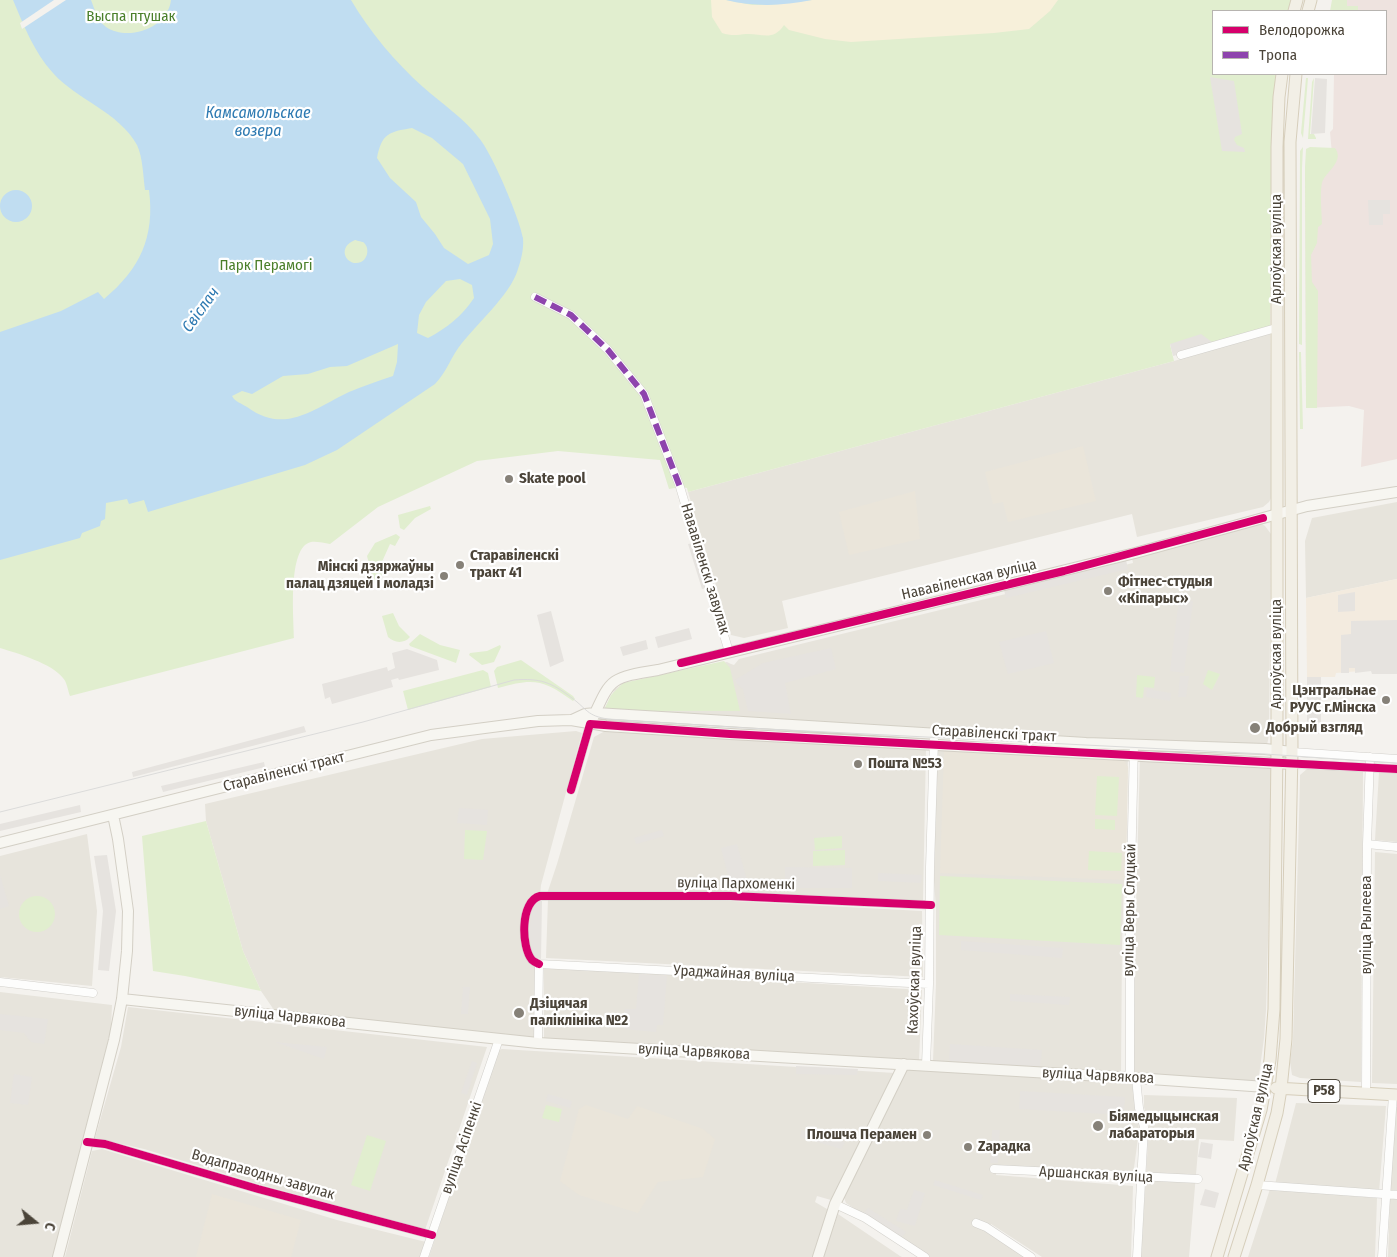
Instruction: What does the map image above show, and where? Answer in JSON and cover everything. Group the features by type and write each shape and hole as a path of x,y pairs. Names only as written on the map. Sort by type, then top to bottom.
{"main road":[{"name":"Арлоўская вуліца","path":"1217,1257 1248,1159 1266,1088 1274,1009 1278,514 1277,147 1282,75"},
{"name":"Арлоўская вуліца","path":"1234,1257 1257,1185 1277,1112 1286,1039 1292,758 1290,142 1296,75"},
{"name":"Нававіленская вуліца","path":"590,724 606,690 614,681 627,675 658,670 1135,553 1318,504 1397,492"},
{"path":"1277,696 1283,703 1289,701 1292,697"},
{"name":"Старавіленскі тракт","path":"571,720 585,714 596,713 1086,743 1277,750 1292,758"},
{"name":"Старавіленскі тракт","path":"0,843 430,735 538,721 571,720 590,724 730,734 1277,763 1292,758"},
{"path":"58,1257 114,1040 122,999 127,951 128,911 113,815"},
{"name":"вуліца Чарвякова","path":"122,999 538,1043 1133,1078 1266,1088"},
{"path":"818,1257 835,1204 904,1064"},
{"name":"Р58","path":"1266,1088 1395,1095"}],"street":[{"name":"Нававіленскі завулак","path":"535,297 571,315 608,350 644,394 680,486 729,652"},
{"path":"1181,355 1276,328"},
{"path":"571,790 590,724"},
{"name":"Кахоўская вуліца","path":"926,1066 933,745 935,734"},
{"name":"вуліца Веры Слуцкай","path":"1134,744 1130,917 1133,1078 1144,1127 1137,1257"},
{"name":"Старавіленскі тракт","path":"1292,758 1370,757 1397,759"},
{"name":"вуліца Рылеева","path":"1366,1093 1367,844 1370,757"},
{"name":"Старавіленскі тракт","path":"1292,758 1397,769"},
{"path":"1367,844 1397,847"},
{"name":"вуліца Пархоменкі","path":"539,964 532,960 528,953 524,920 534,897 540,896 729,896 931,905"},
{"path":"538,1043 539,964"},
{"name":"Ураджайная вуліца","path":"539,964 929,984"},
{"path":"0,982 92,993"},
{"name":"вуліца Асіпенкі","path":"424,1257 499,1039"},
{"path":"1382,1257 1395,1095"},
{"name":"Водаправодны завулак","path":"87,1142 105,1144 267,1191 432,1235"},
{"name":"Аршанская вуліца","path":"994,1169 1198,1179"},
{"path":"1257,1185 1397,1195"},
{"path":"835,1204 865,1218 925,1257"},
{"path":"976,1223 986,1227 1031,1257"}],"shaded area":[{"path":"1339,0 1397,0 1397,459 1361,467 1364,410 1349,406 1306,408 1305,167 1332,154 1330,132 1333,129 1334,75 1387,75 1387,10 1336,10"},
{"path":"1210,77 1234,81 1242,134 1235,137 1234,140 1237,145 1244,148 1245,152 1222,151"},
{"path":"1315,78 1327,79 1325,133 1311,134"},
{"path":"1368,200 1390,200 1390,214 1383,214 1383,225 1369,225"},
{"path":"1270,333 1272,496 1263,507 1137,537 1132,514 782,601 788,628 744,638 731,635 688,492 1174,361"},
{"path":"1201,334 1216,345 1173,356 1170,344"},
{"path":"1083,446 1096,501 1008,522 1003,502 993,504 985,472"},
{"path":"915,491 920,539 849,555 839,512"},
{"path":"1397,502 1397,579 1306,598 1305,541 1312,518"},
{"path":"1259,522 1271,534 1269,735 1267,745 1120,742 603,711 615,689 623,684 727,662 734,665 739,659 1133,563 1132,558"},
{"path":"693,543 706,588 702,589 688,544"},
{"path":"1126,560 1128,569 1006,598 1004,590"},
{"path":"1397,579 1397,674 1372,674 1372,671 1361,671 1336,673 1335,677 1307,677 1306,598"},
{"path":"1355,592 1355,611 1338,612 1338,595"},
{"path":"1179,599 1193,601 1184,673 1170,671"},
{"path":"551,611 564,661 550,667 537,615"},
{"path":"1397,620 1397,674 1372,674 1371,671 1355,673 1355,668 1349,668 1349,673 1341,673 1341,635 1351,634 1351,621"},
{"path":"689,628 692,639 658,648 655,637"},
{"path":"1046,631 1054,663 1008,674 999,642"},
{"path":"646,640 648,649 623,656 620,647"},
{"path":"831,648 836,669 785,683 791,714 748,711 743,689 735,680 763,663"},
{"path":"407,649 437,660 439,670 399,680 398,678 391,680 393,687 332,704 330,697 325,699 322,684 387,667 388,671 395,668 392,653"},
{"path":"1180,676 1189,676 1186,697 1178,697"},
{"path":"1307,677 1321,677 1321,734 1307,734"},
{"path":"1147,689 1171,693 1170,701 1146,697"},
{"path":"304,726 306,732 133,777 132,772"},
{"path":"576,731 582,733 541,885 536,935 534,1040 274,1010 261,991 243,951 206,821 205,804 482,739"},
{"path":"605,731 926,748 923,901 547,894 594,737"},
{"path":"937,748 1128,757 1122,943 1121,1075 933,1061 936,984 934,880"},
{"path":"944,751 1124,760 1128,767 1126,880 940,873"},
{"path":"1140,758 1273,764 1266,1010 1258,1083 1134,1076 1135,943"},
{"path":"264,762 265,767 163,792 161,786"},
{"path":"1307,769 1363,771 1361,1082 1300,1078 1292,1075 1290,1062 1293,1039 1300,775"},
{"path":"1379,772 1397,773 1397,842 1375,840"},
{"path":"80,805 81,812 0,831 0,824"},
{"path":"459,808 488,810 487,825 457,823"},
{"path":"662,830 664,836 636,844 634,838"},
{"path":"87,834 97,911 92,986 0,977 0,856"},
{"path":"737,844 749,888 732,891 721,848"},
{"path":"1375,852 1397,854 1397,1084 1372,1083"},
{"path":"107,855 116,911 109,971 98,970 103,911 94,856"},
{"path":"785,867 852,868 852,888 785,888"},
{"path":"878,873 922,875 921,883 878,881"},
{"path":"0,875 9,906 0,909"},
{"path":"548,899 732,901 922,911 923,977 546,958"},
{"path":"534,901 542,901 541,959 533,957 529,935"},
{"path":"961,941 1063,948 1062,958 961,950"},
{"path":"544,967 922,990 919,1061 544,1039"},
{"path":"639,974 667,976 663,1025 657,1025 656,1032 623,1029 625,1009 636,1009"},
{"path":"463,987 470,987 468,1014 461,1014"},
{"path":"0,992 112,1005 111,1028 53,1257 0,1257"},
{"path":"1010,994 1070,997 1069,1005 1010,1001"},
{"path":"128,1007 487,1047 425,1230 259,1184 144,1149 95,1138 121,1047"},
{"path":"0,1014 48,1019 44,1044 31,1042 24,1033 0,1030"},
{"path":"275,1042 327,1047 324,1059"},
{"path":"950,1044 1042,1050 1040,1067 949,1061"},
{"path":"499,1050 895,1073 831,1200 817,1196 815,1202 827,1209 827,1215 813,1257 429,1257 495,1058"},
{"path":"472,1061 477,1063 467,1095 461,1093"},
{"path":"796,1066 858,1069 857,1075 796,1074"},
{"path":"907,1069 1132,1082 1135,1086 1139,1131 1133,1175 997,1165 996,1175 1133,1186 1131,1257 1042,1257 991,1224 987,1231 1026,1257 927,1257 846,1203 843,1195 902,1074"},
{"path":"14,1074 32,1077 28,1105 10,1103"},
{"path":"1020,1091 1125,1097 1124,1115 1019,1109"},
{"path":"548,1094 572,1101 570,1108 546,1101"},
{"path":"1144,1095 1237,1098 1234,1141 1199,1139 1189,1257 1141,1257 1149,1125 1144,1107"},
{"path":"1296,1103 1386,1106 1379,1192 1275,1184"},
{"path":"586,1105 628,1119 637,1106 703,1129 715,1139 703,1177 658,1182 638,1213 579,1195 560,1181 579,1109"},
{"path":"1396,1107 1397,1190 1389,1190"},
{"path":"802,1130 845,1142 841,1149 800,1137"},
{"path":"992,1130 1000,1130 998,1163 990,1163"},
{"path":"1201,1142 1213,1144 1211,1159 1198,1157"},
{"path":"102,1149 337,1220 426,1242 421,1257 65,1257 92,1151"},
{"path":"935,1180 983,1195 981,1200 933,1185"},
{"path":"1205,1189 1219,1193 1215,1208 1200,1205"},
{"path":"1270,1189 1377,1198 1375,1257 1248,1257"},
{"path":"914,1190 925,1193 915,1226 896,1221 900,1209 907,1210"},
{"path":"212,1194 301,1220 291,1257 196,1257"},
{"path":"1390,1198 1397,1199 1397,1257 1388,1257"},
{"path":"868,1208 906,1232 902,1237 864,1213"},
{"path":"838,1214 900,1256 902,1257 823,1257"}],"green space":[{"name":"Парк Перамогі","path":"0,0 1293,0 1290,10 1212,10 1212,75 1278,75 1272,152 1270,330 1216,345 1170,344 1174,361 688,492 687,488 669,489 660,460 558,451 477,461 378,507 330,544 311,542 303,547 298,556 295,570 293,601 294,638 70,696 64,680 51,668 0,648"},
{"path":"1332,0 1347,0 1347,6 1358,6 1358,10 1330,10"},
{"path":"1306,78 1308,78 1303,138 1301,133"},
{"path":"1314,78 1310,134 1314,134 1316,139 1308,139 1312,82"},
{"path":"1303,147 1302,345 1299,344 1300,151"},
{"path":"1310,147 1335,148 1338,157 1335,165 1323,180 1321,195 1322,224 1318,227 1317,243 1311,255 1312,282 1318,291 1317,408 1306,408 1305,167 1306,149"},
{"path":"1299,352 1301,352 1303,429 1300,429"},
{"path":"430,506 431,509 415,518 404,530 400,528 398,515"},
{"path":"396,534 400,537 395,546 390,544 381,564 382,581 374,583 367,556 375,543"},
{"path":"393,613 399,626 410,637 405,641 396,641 388,637 382,616"},
{"path":"420,634 440,645 460,650 456,663 410,646 409,644"},
{"path":"500,645 501,647 494,662 482,665 469,655 470,653 487,651"},
{"path":"521,660 575,699 573,701 554,688 537,682 520,683 498,688 494,671 497,667"},
{"path":"724,661 730,668 740,711 615,711 605,708 611,695 623,683"},
{"path":"483,670 488,673 491,687 408,710 403,691"},
{"path":"1208,670 1220,674 1212,690 1203,684"},
{"path":"1137,675 1155,677 1154,688 1144,687 1143,698 1136,697"},
{"path":"1097,776 1119,777 1117,816 1095,815"},
{"path":"1095,819 1115,820 1115,830 1095,829"},
{"path":"206,821 243,951 261,991 153,971 142,836"},
{"path":"465,830 487,831 483,860 464,859"},
{"path":"842,836 842,848 815,850 814,838"},
{"path":"845,850 845,865 813,866 813,851"},
{"path":"1089,851 1122,853 1121,871 1088,870"},
{"path":"940,876 1122,884 1120,945 939,935"},
{"path":"37,896 44,897 50,901 54,907 54,921 50,927 44,931 37,932 30,931 24,927 20,921 19,914 20,907 24,901 30,897"},
{"path":"546,1105 562,1109 559,1122 542,1118"},
{"path":"367,1135 386,1141 370,1191 351,1185"}],"sand":[{"path":"711,0 726,0 752,5 770,5 812,0 1058,0 1050,11 1029,29 851,42 825,39 789,30 784,25 776,33 766,36 722,33 712,17"}],"water":[{"name":"Камсамольскае возера","path":"13,0 91,0 100,21 106,27 125,33 146,30 155,25 163,18 171,0 351,0 366,24 393,57 423,87 467,124 491,157 517,216 523,238 521,259 513,281 458,348 435,384 337,450 305,465 148,512 144,500 129,504 127,499 106,503 105,519 101,521 100,526 82,533 80,538 0,560 0,332 61,311 98,292 104,299 117,288 136,264 147,237 150,223 149,190 145,190 142,161 137,145 120,124 74,91 46,65 25,29","holes":["412,128 432,138 463,164 490,219 493,244 489,255 468,264 444,248 421,217 416,202 390,178 377,158 379,150 381,143 388,135","355,240 363,242 367,247 367,253 361,262 356,263 348,260 345,252 349,243","460,279 472,285 474,298 454,321 428,338 417,333 419,315 426,302 446,281","398,344 397,362 393,376 349,392 311,412 299,416 274,419 261,415 236,401 232,396 242,391 252,394 283,376 308,374 330,367 347,366"]},
{"path":"726,0 812,0 769,5 747,4"},
{"path":"16,190 22,191 27,195 31,200 31,212 27,217 22,221 16,222 10,221 5,217 1,212 0,206 1,200 5,195 10,191"}],"pier":[{"path":"54,0 66,0 22,29 20,23"}],"tram line":[{"path":"0,812 363,722 514,680 545,682 565,693 591,714 608,719 747,728 1265,754 1397,763"}],"marked path":[{"path":"535,297 571,315 608,350 644,394 680,487"}],"cycle path":[{"path":"681,663 1064,571 1263,518"},
{"path":"571,790 590,724 730,734 1397,769"},
{"path":"539,964 532,960 528,954 524,925 529,906 533,900 540,896 731,896 931,905"},
{"path":"87,1142 105,1144 258,1189 432,1235"}],"place":[{"name":"Skate pool","path":"509,479"},
{"name":"Старавіленскі тракт 41","path":"460,565"},
{"name":"Мінскі дзяржаўны палац дзяцей і моладзі","path":"444,576"},
{"name":"Фітнес-студыя «Кіпарыс»","path":"1108,591"},
{"name":"Цэнтральнае РУУС г.Мінска","path":"1386,700"},
{"name":"Добрый взгляд","path":"1255,728"},
{"name":"Пошта №53","path":"858,764"},
{"name":"Дзіцячая паліклініка №2","path":"519,1013"},
{"name":"Біямедыцынская лабараторыя","path":"1098,1126"},
{"name":"Плошча Перамен","path":"927,1135"},
{"name":"Zарадка","path":"968,1147"}],"park label":[{"name":"Выспа птушак","path":"131,17"}],"water label":[{"name":"Свіслач","path":"201,310"}]}
